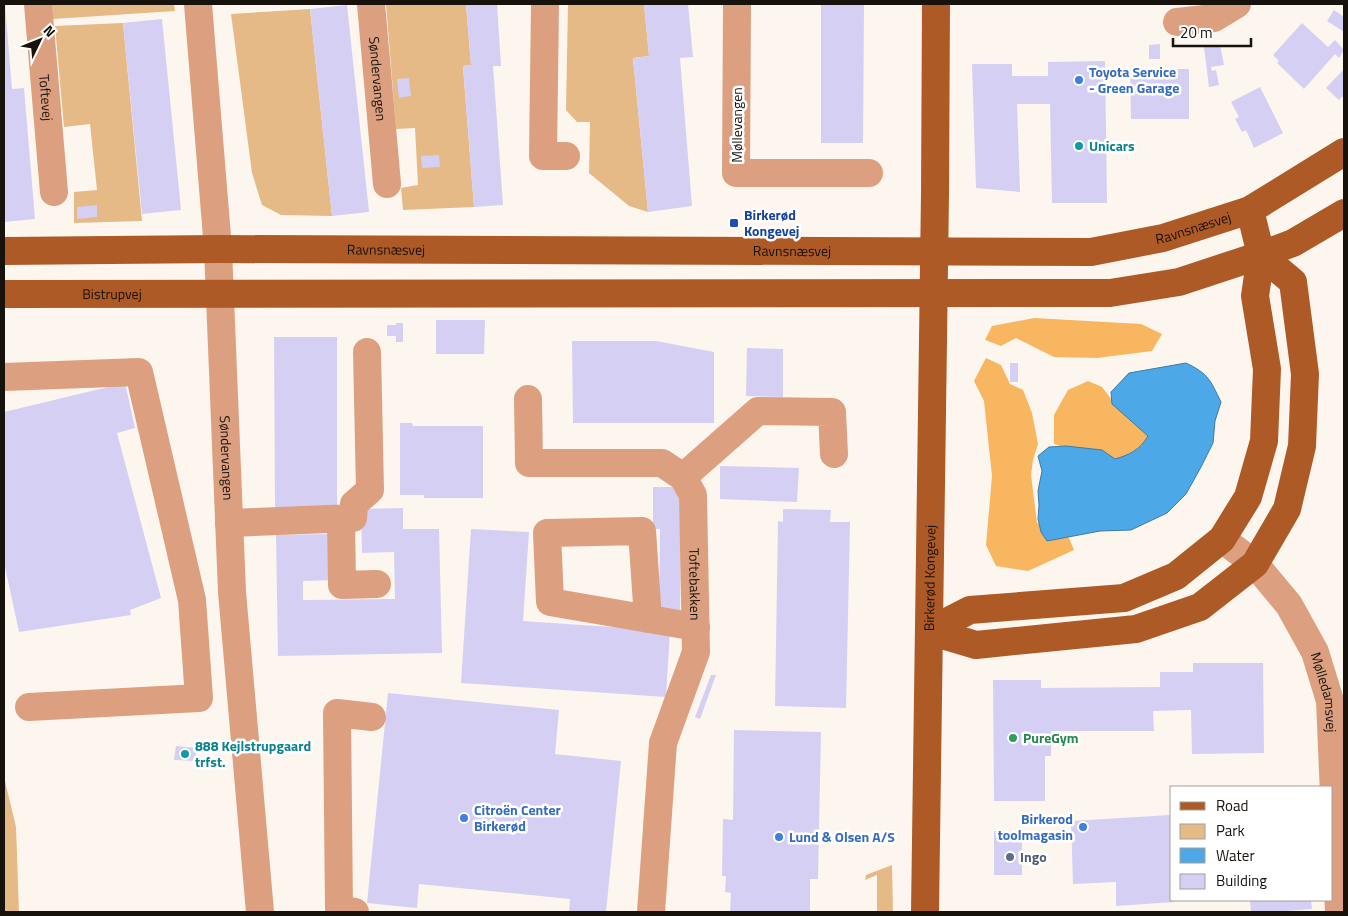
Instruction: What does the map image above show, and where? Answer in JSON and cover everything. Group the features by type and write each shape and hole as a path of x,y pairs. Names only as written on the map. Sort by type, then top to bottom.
{"main road":[{"name":"Birkerød Kongevej","path":"925,912 936,4"},
{"name":"Ravnsnæsvej","path":"218,249 1091,252 1163,238 1250,210 1344,152"},
{"path":"929,631 970,610 1124,598 1176,576 1222,539 1248,496 1264,441 1267,369 1255,296 1261,255 1250,210"},
{"path":"219,294 1110,293 1179,282 1261,255 1294,243 1344,213"},
{"path":"4,250 218,249"},
{"path":"929,631 976,645 1136,629 1200,607 1255,564 1287,509 1302,446 1305,374 1293,282 1261,255"},
{"name":"Bistrupvej","path":"4,294 219,294"}],"street":[{"name":"Toftevej","path":"38,4 54,192"},
{"name":"Søndervangen","path":"198,4 218,249 232,592 260,912"},
{"name":"Søndervangen","path":"371,4 387,184"},
{"path":"545,4 543,156 566,156"},
{"name":"Møllevangen","path":"737,4 736,173 869,172"},
{"path":"1178,22 1214,18 1237,4"},
{"path":"229,523 353,518 354,504 370,490 367,352"},
{"path":"4,377 139,372 192,600 200,698 29,707"},
{"path":"528,399 529,463 662,463 683,477 758,411 832,412 834,454"},
{"name":"Toftebakken","path":"651,912 663,743 696,652 693,495 683,477"},
{"path":"341,519 342,585 377,584"},
{"path":"648,619 642,531 547,532 550,602 648,619 696,627"},
{"name":"Mølledamsvej","path":"1222,539 1255,564 1289,605 1315,652 1330,701 1339,912"},
{"path":"192,600 232,592"},
{"path":"355,912 339,909 336,713 372,717"}],"green space":[{"path":"52,4 174,4 175,11 53,19"},
{"path":"386,4 466,4 471,65 463,66 474,207 403,210 401,188 418,185 415,128 396,129"},
{"path":"568,4 644,4 649,56 633,58 648,212 629,206 589,173 590,122 577,122 566,110"},
{"path":"310,9 332,216 281,215 262,205 252,173 231,14"},
{"path":"123,23 142,221 74,223 74,192 97,190 90,124 64,127 55,26"},
{"path":"4,777 16,827 19,912 4,912"},
{"path":"892,865 893,912 877,912 877,875 865,880 866,875"}],"shaded area":[{"path":"1034,318 1141,324 1162,334 1152,351 1097,358 1054,357 1016,338 1001,346 985,340 992,326"},
{"path":"986,358 1001,365 1010,384 1023,390 1032,413 1038,444 1031,475 1037,523 1066,531 1074,550 1028,571 996,566 986,545 992,476 984,401 974,381"},
{"path":"1088,381 1102,387 1112,400 1149,437 1131,455 1109,461 1054,444 1054,415 1068,390"}],"water":[{"path":"1186,363 1208,378 1221,402 1215,421 1213,443 1186,494 1167,513 1131,530 1100,531 1047,541 1041,532 1038,519 1038,491 1042,471 1038,456 1049,447 1066,446 1102,450 1115,459 1134,451 1148,436 1112,404 1111,392 1129,373"}],"building":[{"path":"4,4 12,89 24,88 35,219 4,222"},
{"path":"466,4 497,4 501,66 493,66 503,205 474,207 463,66 471,65"},
{"path":"644,4 688,4 693,57 680,58 692,206 648,212 633,58 649,56"},
{"path":"821,4 864,4 863,143 821,143"},
{"path":"347,5 369,212 332,216 310,9"},
{"path":"1334,10 1344,17 1344,32 1327,21"},
{"path":"162,19 181,210 142,214 123,23"},
{"path":"1302,23 1328,47 1335,40 1344,50 1339,58 1335,54 1304,89 1277,63 1279,61 1273,55"},
{"path":"1160,44 1160,59 1149,59 1149,45"},
{"path":"1220,45 1224,65 1211,67 1212,71 1216,70 1219,85 1209,87 1204,47"},
{"name":"Unicars","path":"1105,61 1107,203 1052,203 1050,104 1017,104 1020,192 976,188 972,64 1012,64 1012,76 1048,76 1048,62"},
{"path":"1130,69 1189,69 1189,119 1131,119"},
{"path":"1344,69 1344,95 1339,100 1326,88"},
{"path":"409,78 411,96 399,98 397,79"},
{"path":"1260,87 1283,133 1254,148 1246,130 1242,132 1235,119 1239,117 1231,102"},
{"path":"439,155 440,167 422,168 421,156"},
{"path":"97,205 97,217 77,219 77,207"},
{"path":"436,320 485,320 484,354 436,354"},
{"path":"396,323 403,323 403,342 396,342 396,336 387,336 387,325 396,325"},
{"path":"274,337 337,337 337,508 275,508"},
{"path":"572,341 656,341 714,352 714,423 573,423"},
{"path":"747,348 783,349 783,397 746,396"},
{"path":"1010,363 1018,363 1018,382 1010,382"},
{"path":"125,383 135,428 117,433 161,598 130,610 131,615 19,632 4,562 4,412"},
{"path":"400,423 412,423 413,426 483,426 483,498 424,498 424,495 400,495"},
{"path":"720,466 799,468 797,502 720,499"},
{"path":"653,487 681,487 680,611 659,611 660,529 653,529"},
{"path":"403,508 403,529 439,529 442,653 278,656 276,535 334,534 335,580 303,581 303,600 395,599 394,552 362,553 361,509"},
{"path":"783,509 831,510 830,522 850,522 846,708 775,706 778,521 783,522"},
{"path":"471,529 529,532 523,621 670,631 666,697 461,683"},
{"path":"1193,663 1263,663 1264,753 1192,754 1191,710 1153,711 1154,731 1051,731 1051,756 1045,756 1045,801 994,801 993,680 1041,680 1041,688 1160,687 1160,672 1193,672"},
{"path":"711,675 716,675 700,719 695,717"},
{"path":"388,693 559,710 555,754 621,761 606,912 569,912 570,899 419,884 417,908 367,903"},
{"path":"734,730 821,732 818,879 810,879 810,912 730,912 731,893 725,892 726,876 722,876 723,819 733,820"},
{"name":"888 Kejlstrupgaard trfst.","path":"176,746 197,748 195,761 174,760"},
{"path":"1170,815 1170,901 1174,902 1116,906 1116,882 1073,884 1071,821"},
{"path":"994,831 1022,831 1022,875 994,875"},
{"path":"1250,901 1311,901 1312,909 1286,912 1251,912"}],"place":[{"name":"Toyota Service - Green Garage","path":"1079,80"},
{"name":"Unicars","path":"1079,146"},
{"name":"Birkerød Kongevej","path":"734,223"},
{"name":"PureGym","path":"1013,738"},
{"name":"888 Kejlstrupgaard trfst.","path":"185,754"},
{"name":"Citroën Center Birkerød","path":"464,818"},
{"name":"Birkerod toolmagasin","path":"1083,827"},
{"name":"Lund & Olsen A/S","path":"779,837"},
{"name":"Ingo","path":"1010,857"}]}
